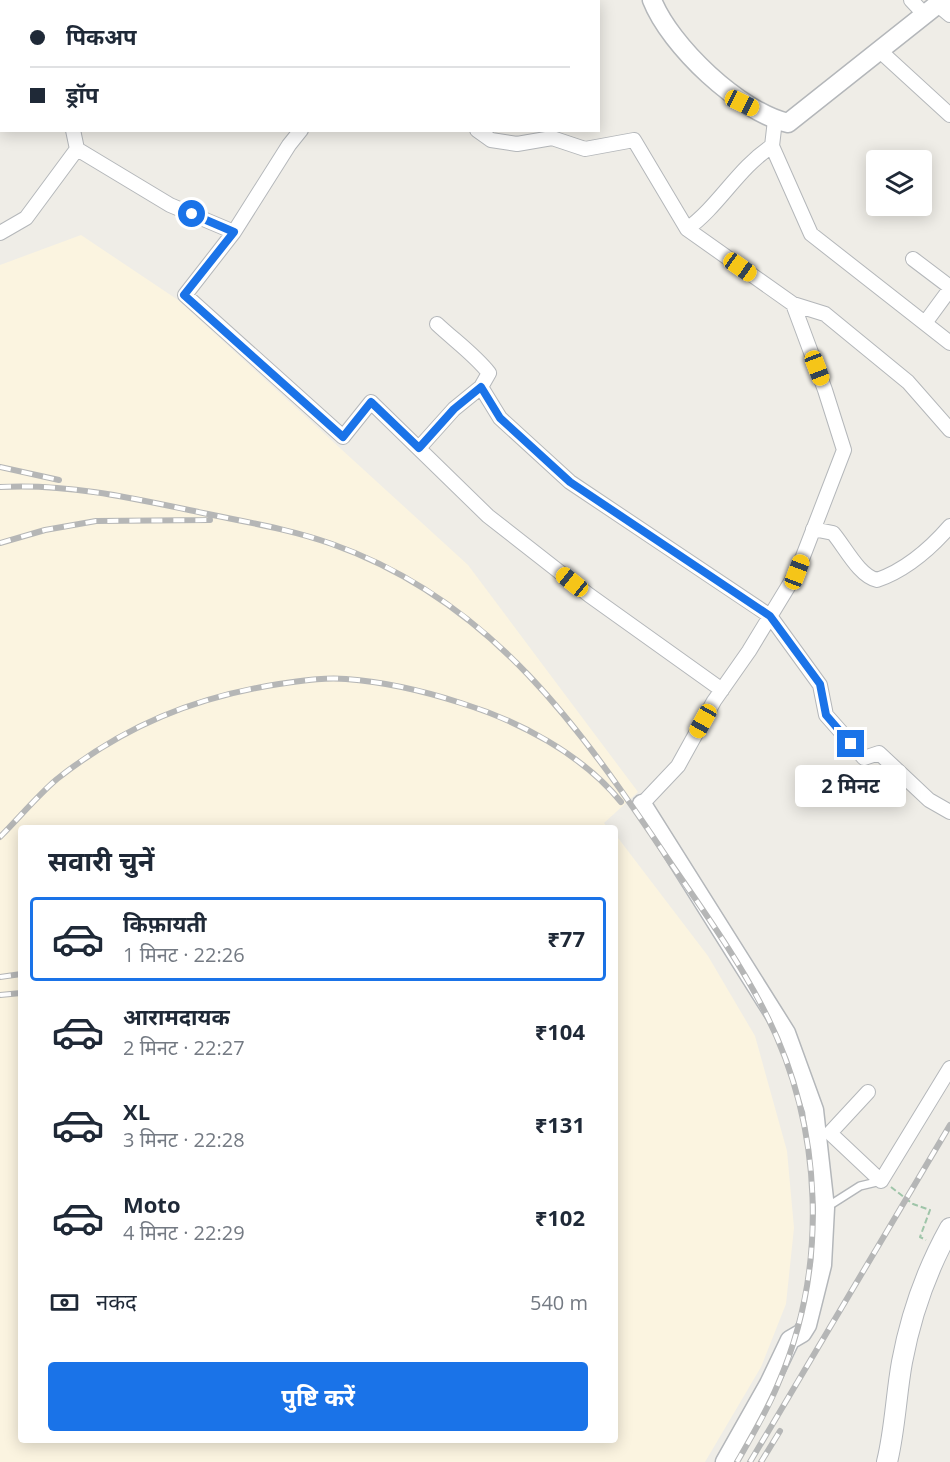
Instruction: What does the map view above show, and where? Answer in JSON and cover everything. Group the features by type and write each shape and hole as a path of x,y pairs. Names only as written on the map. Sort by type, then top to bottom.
{"main road":[{"path":"887,1462 902,1362 912,1317 922,1282 950,1228"}],"street":[{"path":"652,0 659,18 702,67 742,103 775,120 788,123 880,51 939,9"},
{"path":"911,0 939,9"},
{"path":"880,51 950,115"},
{"path":"775,120 772,146 812,234 950,343"},
{"path":"73,132 77,149 170,205 234,232"},
{"path":"300,132 234,232 184,295 343,437 371,402 497,523 589,595 722,690"},
{"path":"480,132 491,140 517,144 552,138 585,149 634,140 687,230 793,304 825,314 908,382 950,430"},
{"path":"687,230 700,220 754,158 772,146"},
{"path":"0,233 26,218 77,149"},
{"path":"913,259 950,288 925,323"},
{"path":"725,1462 790,1340 802,1333 807,1325 822,1265 825,1208 814,1110 786,1033 642,804 678,766 722,690 797,572 844,450 825,390 793,304"},
{"path":"419,448 454,409 481,387 489,374 480,361 471,356 437,324"},
{"path":"481,387 500,418 570,482 770,616 820,684 826,715 864,758 879,753 929,800 950,812"},
{"path":"813,529 833,533 861,570 871,579 877,580 910,562 934,544 950,526"},
{"path":"868,1092 830,1132 881,1181 950,1068"},
{"path":"897,1462 912,1351 931,1290 950,1248"}],"lane":[{"path":"825,1208 860,1186 881,1181"}],"path":[{"path":"881,1181 913,1204 930,1210 920,1237 931,1242"}],"shaded area":[{"path":"81,235 178,300 468,565 638,792 604,823 606,825 18,825 18,1443 618,1443 618,838 708,956 755,1036 787,1151 794,1228 786,1304 761,1367 705,1462 0,1462 0,265"}],"railway":[{"path":"0,467 59,480"},
{"path":"0,487 51,487 153,502 300,534 332,544 389,569 440,599 486,635 528,675 603,765 734,957 766,1014 785,1058 799,1103 808,1150 812,1198 812,1245 806,1293 794,1339 778,1384 737,1462"},
{"path":"0,543 45,530 96,521 210,520"},
{"path":"0,837 57,779 82,760 135,729 162,716 218,697 279,684 321,679 361,680 405,688 461,703 505,719 569,754 588,769 621,802"},
{"path":"0,977 18,974"},
{"path":"0,995 18,993"},
{"path":"750,1462 950,1125"},
{"path":"761,1462 780,1431"}],"route":[{"path":"192,214 234,232 184,295 343,437 371,402 419,448 454,409 481,387 500,418 570,482 770,616 820,684 826,715 851,744"}]}
